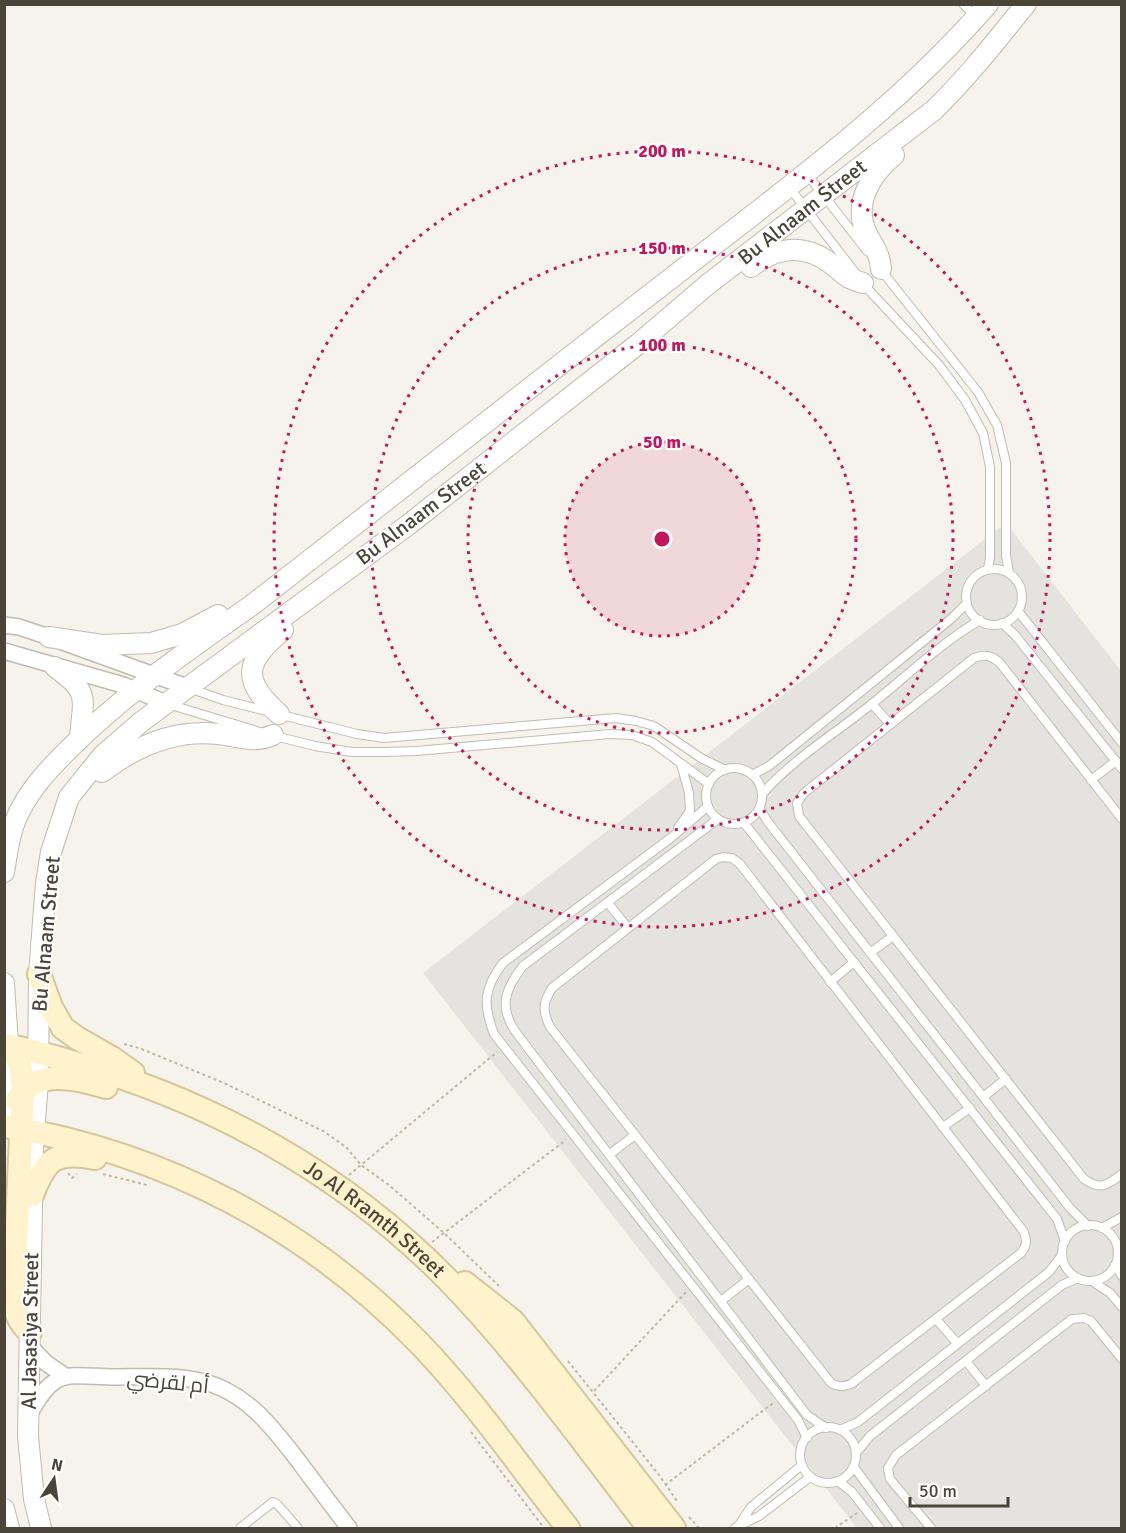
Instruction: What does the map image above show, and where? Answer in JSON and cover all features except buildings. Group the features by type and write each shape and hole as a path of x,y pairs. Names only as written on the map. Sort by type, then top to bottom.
{"main road":[{"path":"39,974 51,1007 63,1028 162,1091"},
{"path":"6,1045 17,1058 19,1082 16,1128 15,1312 30,1339"},
{"name":"Jo Al Rramth Street","path":"6,1045 102,1070 162,1091 262,1138 336,1185 419,1252 446,1278 489,1326 649,1528"},
{"path":"19,1082 39,1052"},
{"path":"19,1082 51,1078 81,1080 149,1100 200,1119 222,1118"},
{"path":"16,1128 129,1157 176,1174 229,1200 310,1248 388,1312 447,1373 568,1528"},
{"path":"32,1195 40,1173 55,1158 80,1155 100,1158 129,1157"},
{"path":"419,1252 481,1295 513,1321 674,1528"}],"street":[{"name":"Bu Alnaam Street","path":"39,1052 39,974 46,883 51,852 69,797 103,755 187,687 408,525 638,344 707,285 934,110 962,84 1026,4"},
{"name":"Bu Alnaam Street","path":"4,872 16,819 32,790 47,771 80,738 135,690 252,605 806,173 907,89 976,9"},
{"path":"881,269 879,255 865,227 864,198 871,178 884,163 905,147 915,125"},
{"path":"707,285 731,279 772,253 795,250 822,259 845,277 863,283"},
{"path":"279,714 256,690 254,665 261,650 268,642 308,609 316,591"},
{"path":"49,637 102,645 151,644 182,634 220,613 252,605"},
{"path":"4,625 19,627 49,637 187,687"},
{"path":"4,651 135,690 166,703"},
{"path":"54,666 81,690 83,699 80,738"},
{"path":"69,797 123,756 147,744 185,735 220,734 248,740 273,735"},
{"name":"Bu Alnaam Street","path":"4,983 6,1045"},
{"path":"4,1111 19,1082"},
{"name":"Al Jasasiya Street","path":"16,1128 32,1195 28,1436 34,1499 41,1528"},
{"path":"28,1418 47,1387 65,1376 46,1363 30,1339"},
{"name":"أم لقرضي","path":"65,1376 176,1378 200,1381 236,1395 251,1405 268,1422 349,1528"},
{"path":"4,1509 9,1528"}],"lane":[{"path":"806,173 978,392 997,425 1006,464 1006,555 1009,573"},
{"path":"788,186 863,283 939,365 965,400 983,433 990,467 988,570"},
{"path":"995,569 1009,573 1022,590 1018,611 1002,623 994,624 974,616 966,596 971,582 981,572 988,570 995,569"},
{"path":"752,775 769,765 952,618 967,603"},
{"path":"1018,611 1122,744"},
{"path":"762,794 779,776 963,630 980,620"},
{"path":"1002,623 1016,636 1122,768"},
{"path":"1122,819 1000,663 992,656 982,655 974,658 890,724 804,793 797,803 799,816 1084,1179 1092,1185 1101,1186 1107,1185 1122,1174"},
{"path":"187,687 223,700 357,734 384,738 616,718 636,721 654,726 701,758 725,770"},
{"path":"166,703 315,746 363,752 416,751 610,734 632,735 652,742 709,784"},
{"path":"872,704 890,724"},
{"path":"1091,780 1116,761"},
{"path":"672,837 690,811 689,793 681,763"},
{"path":"739,769 752,775 758,780 762,794 760,809 744,823 729,824 718,819 708,806 706,791 713,778 725,770 739,769"},
{"path":"708,806 672,837 503,963 492,977 486,993 487,1016 494,1034 798,1420 807,1438"},
{"path":"760,809 870,954 1070,1208 1088,1226"},
{"path":"718,819 523,966 512,981 506,996 505,1010 510,1024 807,1414 826,1428"},
{"path":"744,823 1057,1219 1065,1241"},
{"path":"732,858 740,864 1024,1232 1027,1239 1026,1247 852,1384 838,1387 831,1383 550,1027 544,1007 552,988 628,928 716,859 732,858"},
{"path":"608,903 628,928"},
{"path":"870,954 893,936"},
{"path":"830,982 854,962"},
{"path":"983,1097 1006,1079"},
{"path":"943,1127 970,1108"},
{"path":"610,1154 635,1135"},
{"path":"1102,1228 1122,1217"},
{"path":"840,1430 858,1422 1048,1272 1062,1255 1065,1241 1074,1230 1088,1226 1102,1228 1113,1238 1120,1249 1115,1266 1105,1276 1092,1281"},
{"path":"1062,1255 1067,1269 1078,1278 1092,1281 1110,1293 1122,1307"},
{"path":"1115,1266 1122,1276"},
{"path":"856,1453 870,1436 1062,1285 1078,1278"},
{"path":"721,1301 749,1279"},
{"path":"931,1528 890,1479 888,1467 896,1455 1072,1319 1084,1318 1091,1321 1122,1359"},
{"path":"936,1319 957,1343"},
{"path":"966,1361 986,1386"},
{"path":"819,1429 840,1430 851,1439 856,1453 854,1467 838,1481 824,1483 810,1477 802,1465 801,1450 807,1438 819,1429"},
{"path":"737,1527 751,1507 802,1465"},
{"path":"854,1467 899,1528"},
{"path":"737,1527 759,1516 810,1477"},
{"path":"838,1481 852,1492 880,1528"},
{"path":"240,1528 273,1502 298,1528"}],"path":[{"path":"336,1185 504,1047"},
{"path":"419,1252 573,1135"},
{"path":"55,1158 72,1178 78,1173"},
{"path":"101,1173 149,1185"},
{"path":"579,1406 692,1286"},
{"path":"650,1497 780,1397"},
{"path":"470,1431 544,1528"},
{"path":"835,1528 864,1507"}],"shaded area":[{"path":"1006,523 1121,671 1121,1528 857,1528 423,973"}]}
